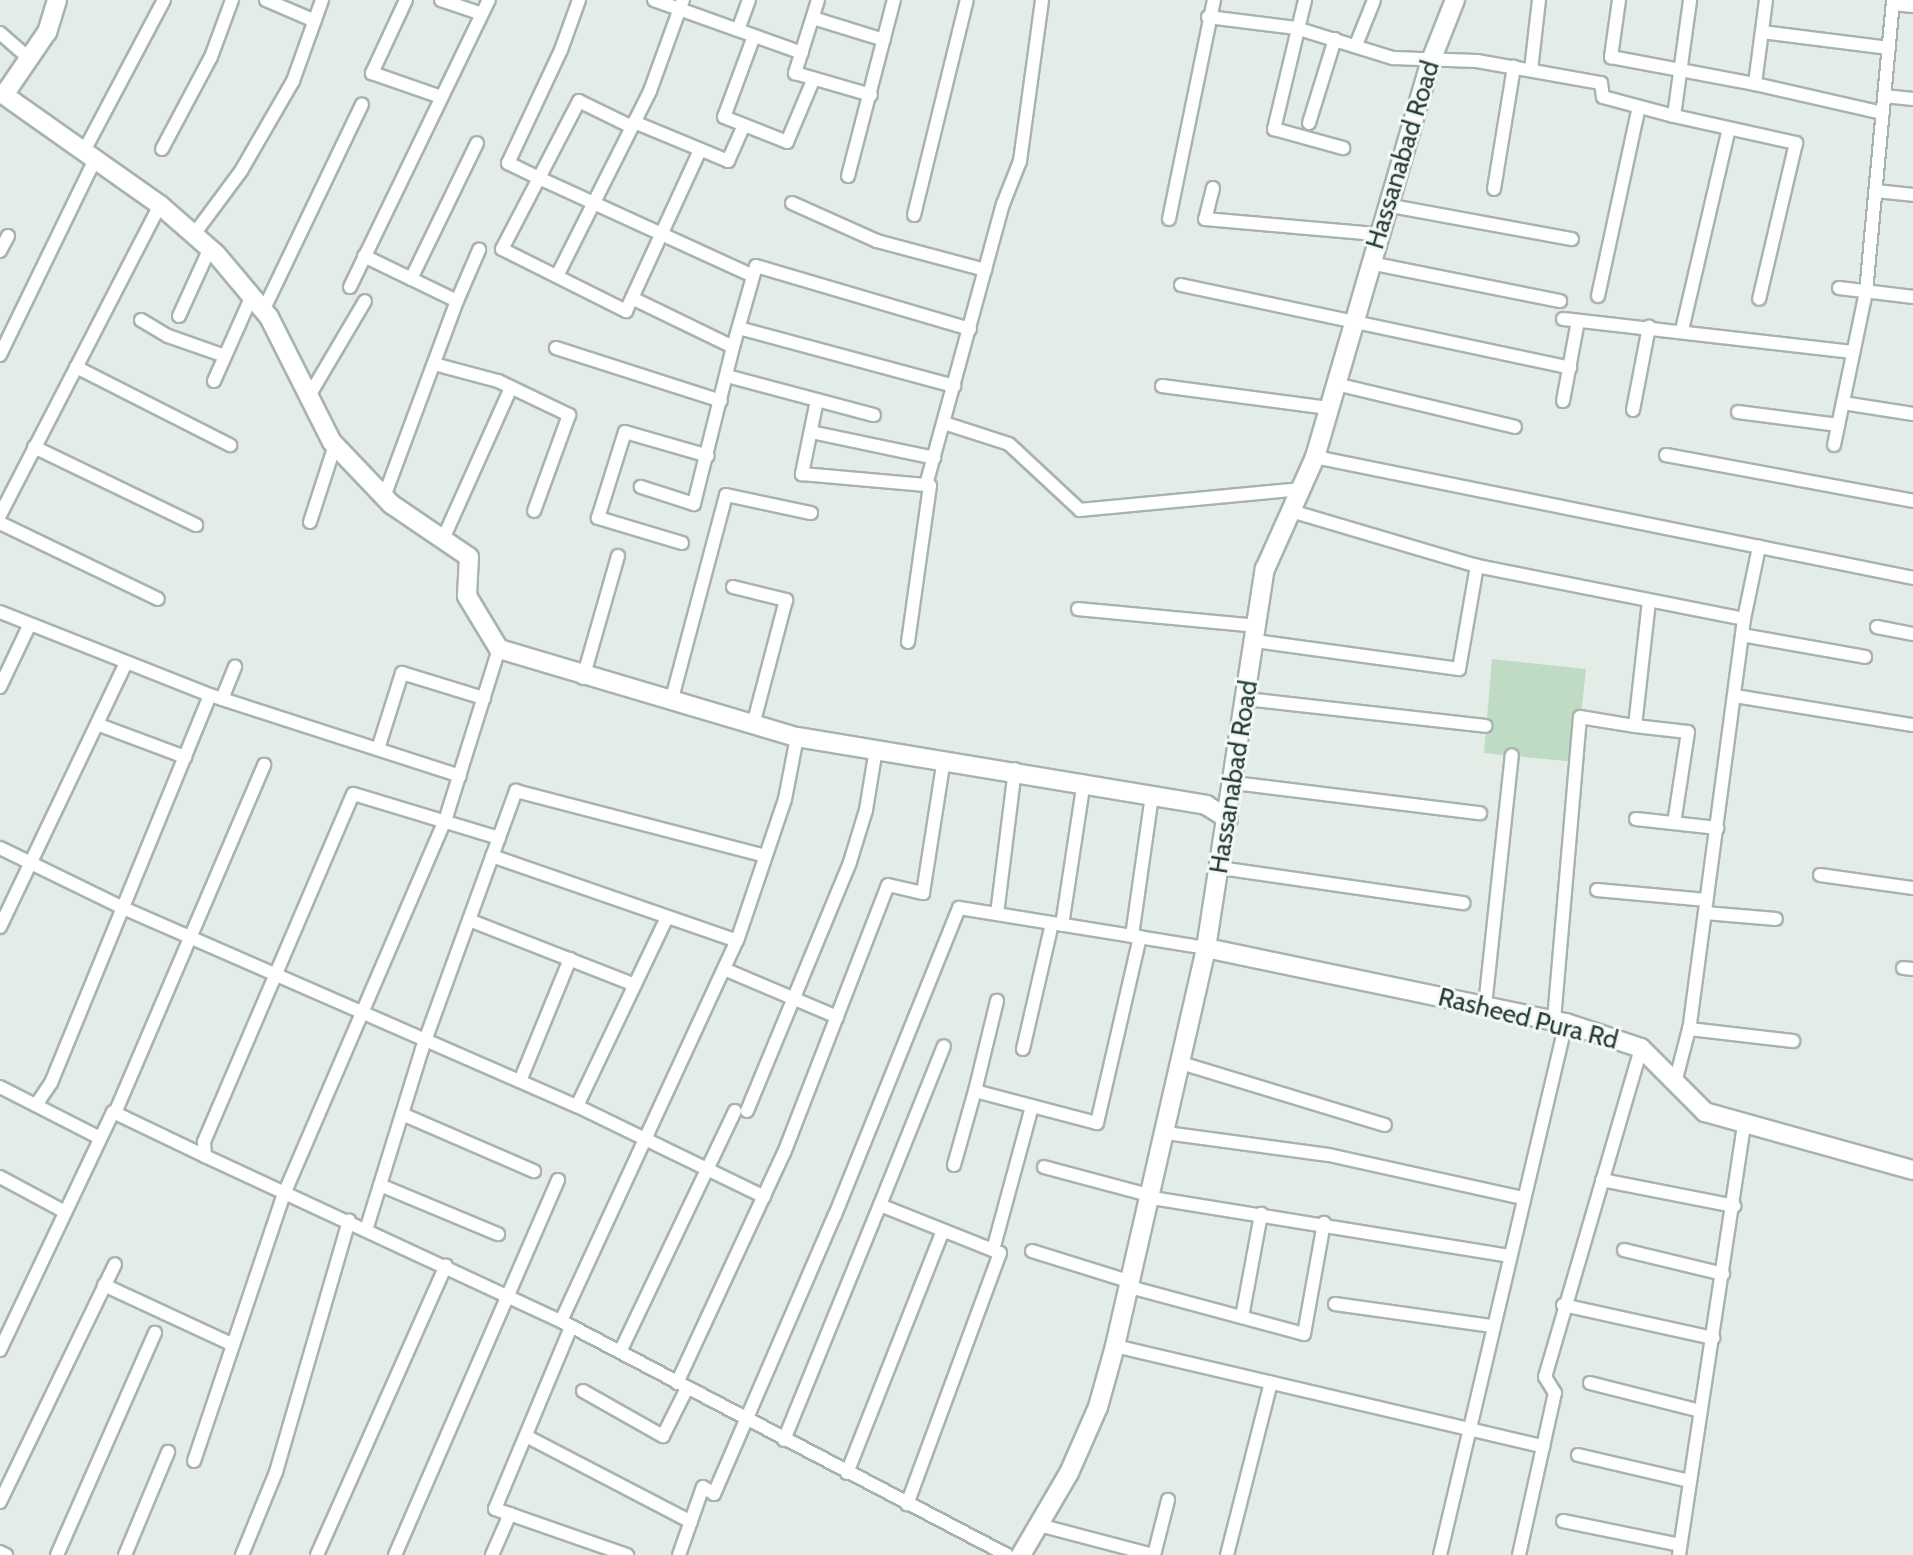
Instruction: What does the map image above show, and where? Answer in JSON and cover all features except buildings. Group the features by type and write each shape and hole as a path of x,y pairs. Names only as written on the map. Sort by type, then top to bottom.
{"street":[{"path":"57,0 31,60 2,98 160,205 210,248 257,304 294,359 335,445 384,497 469,557 467,596 499,649 583,678 797,737 1015,769 1206,805 1228,819"},
{"path":"0,355 164,0"},
{"path":"162,149 211,57 232,0"},
{"path":"195,233 241,171 293,81 322,0"},
{"path":"406,0 372,73 438,96"},
{"path":"441,0 482,14"},
{"path":"350,287 438,96 489,0"},
{"path":"579,0 561,50 508,163 753,276"},
{"path":"654,0 682,5 738,30 802,53"},
{"path":"738,30 749,0"},
{"path":"818,0 795,73 871,95"},
{"path":"848,176 894,0"},
{"path":"914,215 967,0"},
{"path":"926,485 985,270 1020,161 1042,0"},
{"path":"1169,219 1208,17 1214,0"},
{"path":"1305,0 1274,129 1343,148"},
{"path":"1356,45 1374,0"},
{"name":"Hassanabad Road","path":"1021,1555 1098,1407 1152,1197 1206,948 1265,569 1315,457 1386,205 1430,63 1455,0"},
{"path":"1531,70 1539,0"},
{"path":"1619,0 1611,57 1755,84 1883,113"},
{"path":"1674,116 1690,0"},
{"path":"1755,84 1766,0"},
{"path":"264,1 315,21"},
{"path":"1834,445 1866,292 1893,2 1913,6"},
{"path":"557,276 633,124 682,5"},
{"path":"1208,17 1296,28 1430,63 1477,61 1601,83 1603,97 1796,143 1759,299"},
{"path":"813,18 884,40"},
{"path":"1762,32 1889,48"},
{"path":"0,33 31,60"},
{"path":"754,36 724,117 787,142 814,78"},
{"path":"1309,123 1335,39"},
{"path":"1494,189 1514,67"},
{"path":"1884,96 1913,99"},
{"path":"700,150 626,311 502,249 579,101 728,161 744,125"},
{"path":"214,381 362,104"},
{"path":"1598,296 1639,107"},
{"path":"1682,330 1729,128"},
{"path":"411,279 477,143"},
{"path":"1213,188 1205,219 1378,234"},
{"path":"1876,191 1913,195"},
{"path":"792,203 877,241 985,270"},
{"path":"0,515 160,205"},
{"path":"1386,205 1572,239"},
{"path":"0,251 8,236"},
{"path":"179,316 210,248"},
{"path":"384,497 479,250"},
{"path":"364,256 457,301"},
{"path":"1370,263 1560,301"},
{"path":"641,487 694,504 756,266 970,329"},
{"path":"1181,285 1570,368"},
{"path":"1839,288 1913,297"},
{"path":"632,298 733,347"},
{"path":"309,396 365,301"},
{"path":"1563,319 1682,330 1853,352"},
{"path":"141,320 168,336 225,356"},
{"path":"1563,401 1578,321"},
{"path":"1633,410 1649,327"},
{"path":"739,328 954,386"},
{"path":"556,348 721,401"},
{"path":"434,364 511,388 569,415 534,511"},
{"path":"76,367 230,445"},
{"path":"727,376 874,415"},
{"path":"1336,384 1515,427"},
{"path":"1162,386 1329,408"},
{"path":"443,539 511,388"},
{"path":"817,400 802,474 930,486 908,642"},
{"path":"1843,403 1913,414"},
{"path":"1738,412 1838,425"},
{"path":"944,423 1009,444 1080,510 1301,489"},
{"path":"682,543 598,518 625,432 708,456"},
{"path":"811,432 934,458"},
{"path":"310,522 335,445"},
{"path":"34,447 196,525"},
{"path":"1666,455 1913,501"},
{"path":"1315,457 1913,578"},
{"path":"671,702 726,495 811,513"},
{"path":"1291,511 1477,566 1744,619"},
{"path":"0,523 158,599"},
{"path":"1676,1079 1689,1029 1744,619 1759,547"},
{"path":"583,678 618,556"},
{"path":"1078,609 1256,633 1459,669 1477,566"},
{"path":"733,587 786,600 753,725"},
{"path":"1635,726 1649,601"},
{"path":"0,612 29,626 216,697 460,776"},
{"path":"0,687 29,626"},
{"path":"1877,627 1913,634"},
{"path":"1742,635 1865,657"},
{"path":"194,1461 284,1194 445,821 499,649"},
{"path":"0,927 126,663"},
{"path":"36,1105 51,1083 185,757 235,666"},
{"path":"378,749 402,673 484,698"},
{"path":"1735,696 1913,725"},
{"path":"1246,699 1485,726"},
{"path":"1440,1555 1523,1198 1560,1022 1580,717 1688,732 1674,823"},
{"path":"102,726 185,757"},
{"path":"627,1555 495,1509 526,1436 566,1324 643,1138 737,941 785,799 797,737"},
{"path":"620,1352 706,1169 741,1111 795,999 850,862 866,810 876,749"},
{"path":"1485,1006 1512,755"},
{"path":"583,1391 663,1436 764,1197 888,885 923,893 944,759"},
{"path":"0,1350 100,1138 115,1113 264,765"},
{"path":"997,914 1015,769"},
{"path":"1023,1049 1057,924 1084,782"},
{"path":"1234,783 1480,813"},
{"path":"367,1227 426,1040 516,791 765,856"},
{"path":"205,1156 204,1142 353,794 499,838"},
{"path":"975,1091 1097,1123 1136,936 1152,795"},
{"path":"1636,819 1718,828"},
{"path":"0,848 123,908 365,1009 426,1040 577,1106 764,1197"},
{"path":"492,856 737,941"},
{"path":"1220,868 1463,903"},
{"path":"1820,875 1913,888"},
{"path":"1597,890 1776,919"},
{"path":"679,1555 703,1487 714,1494 835,1215 959,908 1206,948"},
{"path":"577,1106 667,917"},
{"path":"469,920 635,985"},
{"name":"Rasheed Pura Rd","path":"1206,948 1560,1022 1641,1048 1676,1079 1698,1109 1744,1127 1913,1170"},
{"path":"520,1081 570,959"},
{"path":"724,969 837,1017"},
{"path":"954,1165 997,1001"},
{"path":"1689,1029 1793,1041"},
{"path":"784,1440 944,1046"},
{"path":"1519,1555 1555,1393 1545,1377 1563,1305 1641,1048"},
{"path":"1181,1063 1385,1125"},
{"path":"0,1087 100,1138"},
{"path":"993,1250 1032,1106"},
{"path":"115,1113 284,1194 367,1227 566,1324 1007,1555"},
{"path":"402,1114 534,1171"},
{"path":"1563,1521 1679,1550 1744,1127"},
{"path":"1166,1133 1329,1155 1523,1198"},
{"path":"1044,1167 1152,1197 1509,1256"},
{"path":"0,1177 65,1212"},
{"path":"395,1555 558,1180"},
{"path":"1602,1180 1734,1206"},
{"path":"380,1185 498,1234"},
{"path":"880,1205 1000,1253 907,1504"},
{"path":"1242,1317 1261,1214"},
{"path":"242,1555 276,1472 349,1220"},
{"path":"1032,1251 1130,1285 1304,1334 1324,1223"},
{"path":"847,1473 943,1230"},
{"path":"1624,1250 1723,1274"},
{"path":"0,1502 115,1264"},
{"path":"317,1555 446,1265"},
{"path":"104,1285 233,1345"},
{"path":"1335,1304 1492,1326"},
{"path":"1563,1305 1713,1338"},
{"path":"57,1555 155,1333"},
{"path":"1115,1346 1543,1446"},
{"path":"1227,1555 1271,1383"},
{"path":"1590,1383 1701,1411"},
{"path":"526,1436 691,1522"},
{"path":"125,1555 168,1452"},
{"path":"1578,1455 1690,1481"},
{"path":"1039,1525 1154,1555 1168,1500"},
{"path":"492,1555 510,1514"},
{"path":"582,1555 587,1541"},
{"path":"0,1552 6,1555"}],"green space":[{"path":"1492,659 1586,669 1576,762 1484,753"}]}
